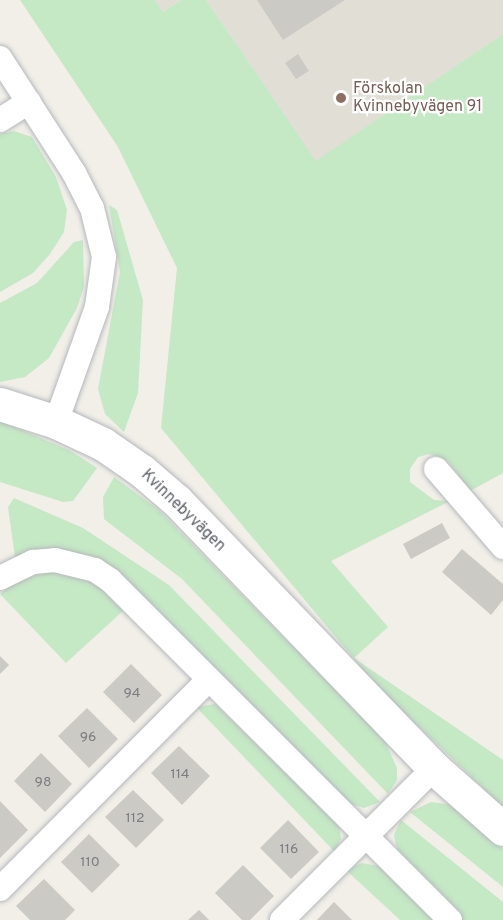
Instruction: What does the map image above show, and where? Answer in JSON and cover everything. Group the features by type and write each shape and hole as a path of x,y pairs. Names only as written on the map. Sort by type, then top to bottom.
{"street":[{"path":"0,58 92,208 104,257 97,307 56,422"},
{"path":"0,120 29,102"},
{"name":"Kvinnebyvägen","path":"0,404 56,422 103,444 177,501 434,768 503,829"},
{"path":"436,469 503,547"},
{"path":"0,578 33,562 55,560 95,570 110,580 450,920"},
{"path":"0,889 208,680"},
{"path":"282,920 434,768"}],"shaded area":[{"path":"155,0 181,0 163,12"},
{"name":"Förskolan Kvinnebyvägen 91","path":"206,0 503,0 503,34 316,162"}],"green space":[{"path":"20,0 155,0 163,12 181,0 206,0 316,161 503,34 503,473 470,491 448,461 429,454 418,457 410,469 410,482 434,500 450,501 331,561 388,627 354,658 503,760 503,807 380,690 161,428 177,268 118,147"},
{"path":"14,131 32,137 56,177 67,210 64,232 50,254 33,273 0,292 0,134"},
{"path":"109,205 117,210 143,300 138,393 124,432 105,414 98,389 120,272"},
{"path":"83,240 84,287 77,308 49,358 25,377 0,382 0,303 37,283 74,242"},
{"path":"0,421 69,450 97,468 73,501 63,502 0,482"},
{"path":"114,477 159,510 385,741 397,768 397,780 388,794 182,579 104,519 103,497"},
{"path":"14,498 83,528 169,585 380,802 364,808 347,803 92,558 55,551 15,557 8,507"},
{"path":"45,573 62,573 95,583 124,610 66,663 0,594 16,581"},
{"path":"215,704 339,825 341,839 335,852 196,707"},
{"path":"431,802 453,805 503,849 503,887 410,812"},
{"path":"401,820 503,902 503,920 463,920 397,850 394,835"},
{"path":"362,863 379,866 434,920 400,920 346,870"}],"building":[{"path":"257,0 345,0 283,40"},
{"path":"298,54 309,71 296,79 285,63"},
{"path":"442,523 450,538 411,559 403,544"},
{"path":"462,549 503,584 503,600 491,615 442,572"},
{"path":"0,656 9,665 0,674"},
{"path":"131,664 162,695 134,723 103,692"},
{"path":"87,708 118,739 89,768 58,736"},
{"path":"179,746 210,776 182,805 151,773"},
{"path":"41,753 72,784 45,812 14,781"},
{"path":"133,790 164,820 136,848 105,817"},
{"path":"0,801 28,830 0,858"},
{"path":"288,820 319,852 291,879 260,848"},
{"path":"89,834 120,865 92,893 61,862"},
{"path":"243,865 274,896 250,920 242,920 215,893"},
{"path":"44,879 75,910 65,920 30,920 16,906"},
{"path":"334,902 352,920 317,920"},
{"path":"199,910 209,920 188,920"}],"place":[{"name":"Förskolan Kvinnebyvägen 91","path":"341,98"}]}
